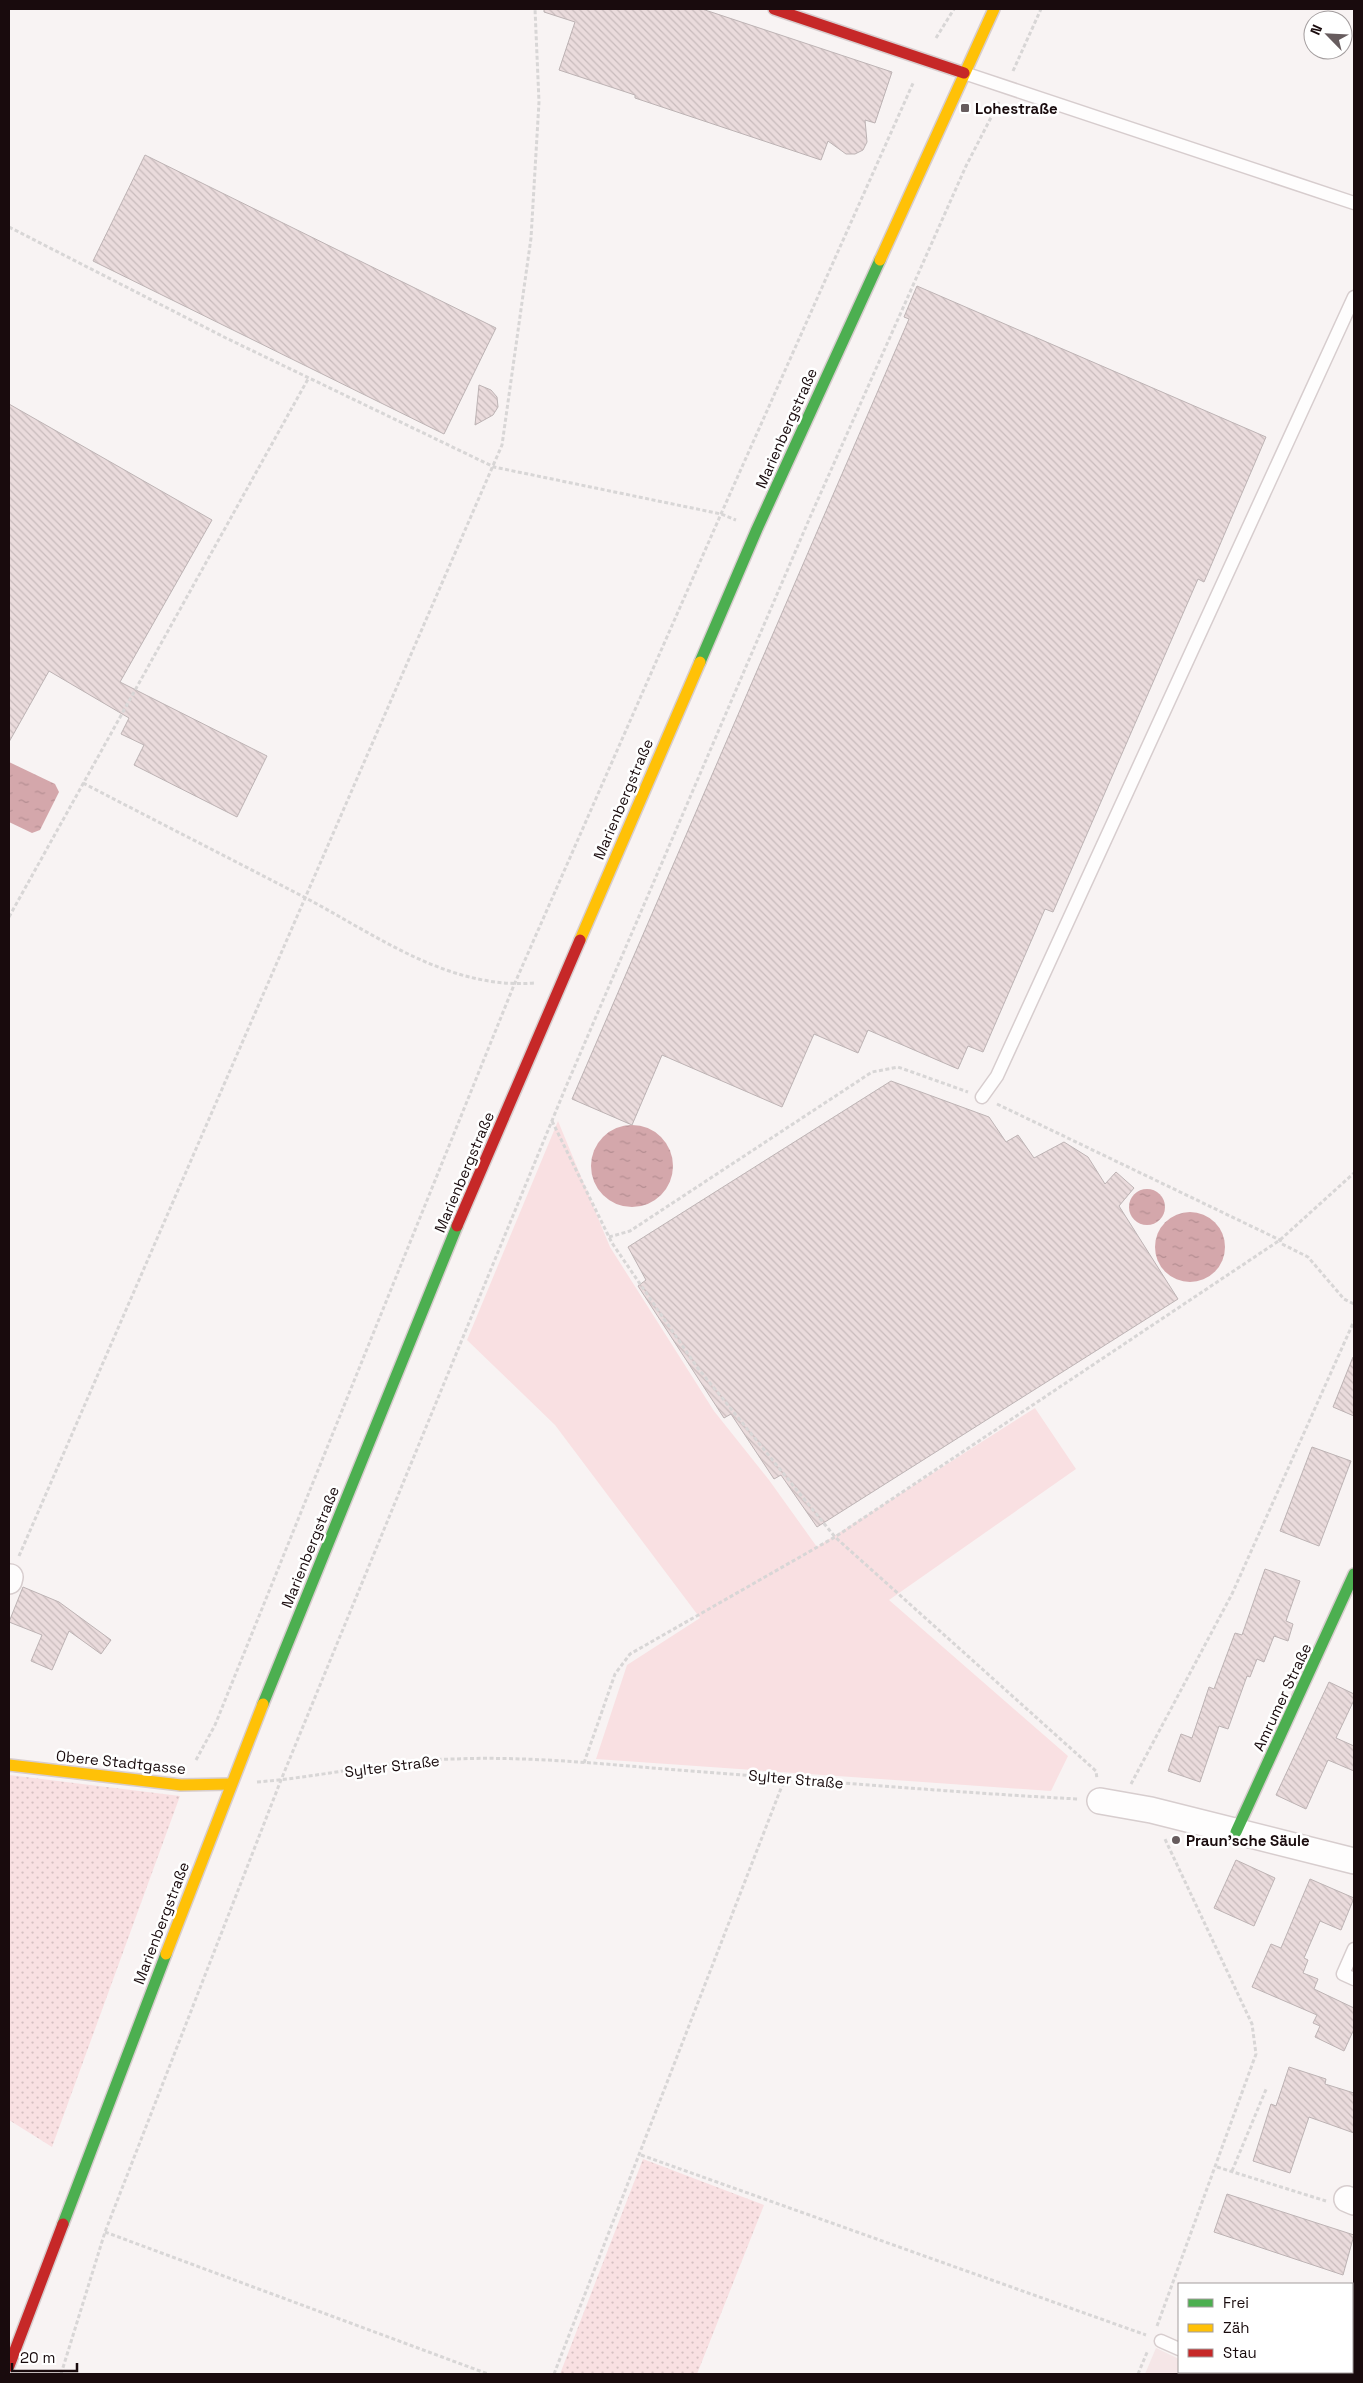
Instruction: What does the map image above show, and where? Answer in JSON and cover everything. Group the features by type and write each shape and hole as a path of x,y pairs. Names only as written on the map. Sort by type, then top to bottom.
{"main road":[{"path":"774,9 964,73"},
{"name":"Marienbergstraße","path":"9,2366 231,1784 453,1236 561,981 757,529 994,9"},
{"name":"Amrumer Straße","path":"1236,1832 1354,1574"},
{"name":"Obere Stadtgasse","path":"9,1765 182,1785 231,1784"}],"street":[{"path":"1100,1801 1354,1861"}],"lane":[{"path":"964,73 1354,203"},
{"path":"982,1097 997,1076 1354,297"},
{"path":"1354,1949 1343,1974 1354,1978"},
{"path":"1155,2341 1178,2348"}],"path":[{"path":"10,1579 502,445 531,238 539,102 535,9"},
{"path":"182,1785 215,1725 514,985 924,59 954,9"},
{"path":"61,2374 105,2232 281,1780 552,1121 811,515 966,166 1006,87 1041,9"},
{"path":"9,227 308,379 494,467 721,514 757,529"},
{"path":"9,917 308,379"},
{"path":"83,783 306,898 416,959 463,977 514,985 561,981"},
{"path":"609,1237 630,1231 872,1072 898,1067 982,1097 1280,1240 1282,1244 1308,1257 1344,1299 1354,1304"},
{"path":"552,1121 609,1237 697,1367 835,1537 1096,1771 1100,1801"},
{"path":"584,1763 615,1674 630,1654 835,1537 1280,1240 1354,1173"},
{"path":"1156,2328 1252,2069 1256,2054 1256,2040 1252,2024 1140,1809 1131,1785 1232,1594 1354,1321"},
{"name":"Sylter Straße","path":"258,1773 254,1782 453,1759 584,1763 944,1792 1100,1801"},
{"path":"554,2374 641,2155 785,1778"},
{"path":"1232,2171 1267,2087"},
{"path":"641,2155 1155,2341 1138,2374"},
{"path":"1217,2167 1327,2202 1351,2200"},
{"path":"105,2232 488,2374"}],"shaded area":[{"path":"558,1121 610,1247 714,1411 769,1480 817,1547 1035,1408 1076,1469 889,1600 1068,1756 1051,1791 596,1759 627,1665 700,1618 555,1425 467,1340"},
{"path":"9,1775 180,1796 52,2147 9,2120"},
{"path":"643,2159 764,2205 697,2374 560,2374"},
{"path":"1156,2348 1178,2359 1178,2373 1213,2374 1145,2374"}],"water":[{"path":"9,762 55,784 59,792 40,830 32,833 9,822"},
{"path":"632,1125 648,1128 661,1137 670,1150 673,1166 670,1182 661,1195 648,1204 632,1207 616,1204 603,1195 594,1182 591,1166 594,1150 603,1137 616,1128"},
{"path":"1147,1189 1154,1190 1160,1194 1164,1200 1164,1214 1160,1220 1154,1224 1147,1225 1140,1224 1134,1220 1130,1214 1129,1207 1130,1200 1134,1194 1140,1190"},
{"path":"1190,1212 1203,1215 1215,1222 1222,1234 1225,1247 1222,1260 1215,1272 1203,1279 1190,1282 1177,1279 1165,1272 1158,1260 1155,1247 1158,1234 1165,1222 1177,1215"}],"building":[{"path":"544,9 702,9 892,72 875,123 865,120 867,142 863,150 855,154 846,154 828,141 821,160 635,98 635,95 559,70 575,22 544,12"},
{"path":"145,155 496,328 444,434 93,261"},
{"path":"917,286 1266,437 1204,582 1198,579 1053,912 1045,909 983,1052 968,1046 958,1069 868,1030 858,1053 814,1034 782,1107 662,1055 632,1125 572,1099 909,319 904,317"},
{"path":"479,385 491,390 497,397 498,407 493,415 475,425"},
{"path":"9,404 212,520 120,682 267,756 237,817 134,765 144,745 121,734 129,718 49,671 9,742"},
{"path":"891,1081 989,1117 1006,1142 1018,1135 1034,1158 1064,1142 1088,1157 1105,1184 1116,1172 1134,1188 1119,1206 1178,1299 817,1527 781,1475 774,1479 731,1414 724,1418 638,1286 646,1280 628,1247"},
{"path":"1354,1357 1354,1416 1333,1407"},
{"path":"1312,1447 1351,1461 1319,1546 1280,1531"},
{"path":"1265,1569 1300,1581 1286,1621 1293,1624 1288,1641 1274,1636 1264,1662 1257,1659 1250,1677 1247,1676 1228,1729 1219,1726 1200,1782 1168,1771 1181,1734 1192,1738 1209,1687 1214,1689 1235,1633 1242,1635"},
{"path":"23,1587 59,1602 111,1640 101,1654 69,1631 52,1670 31,1661 42,1635 9,1622"},
{"path":"1329,1682 1354,1694 1354,1700 1336,1738 1354,1746 1354,1771 1328,1760 1306,1809 1276,1795"},
{"path":"1236,1860 1275,1878 1254,1926 1214,1908"},
{"path":"1310,1879 1354,1898 1341,1930 1320,1921 1304,1958 1308,1960 1303,1973 1318,1979 1314,1989 1354,2008 1354,2029 1344,2051 1315,2037 1320,2026 1313,2023 1317,2015 1252,1987 1271,1944 1281,1948"},
{"path":"1289,2067 1326,2079 1325,2084 1354,2093 1354,2133 1309,2117 1290,2173 1253,2161 1271,2104 1276,2106"},
{"path":"1227,2194 1354,2235 1343,2275 1214,2232"}],"traffic: fast":[{"path":"700,662 757,529 880,260"},
{"path":"263,1704 457,1226"},
{"path":"1236,1832 1354,1574"},
{"path":"63,2224 166,1954"}],"traffic: slow":[{"path":"880,260 994,9"},
{"path":"580,940 700,662"},
{"path":"166,1954 263,1704"},
{"path":"9,1765 181,1785 231,1784"}],"traffic: jam":[{"path":"774,9 964,73"},
{"path":"457,1226 580,940"},
{"path":"9,2366 63,2224"}],"place":[{"name":"Lohestraße","path":"965,108"},
{"name":"Praun’sche Säule","path":"1176,1840"}]}
